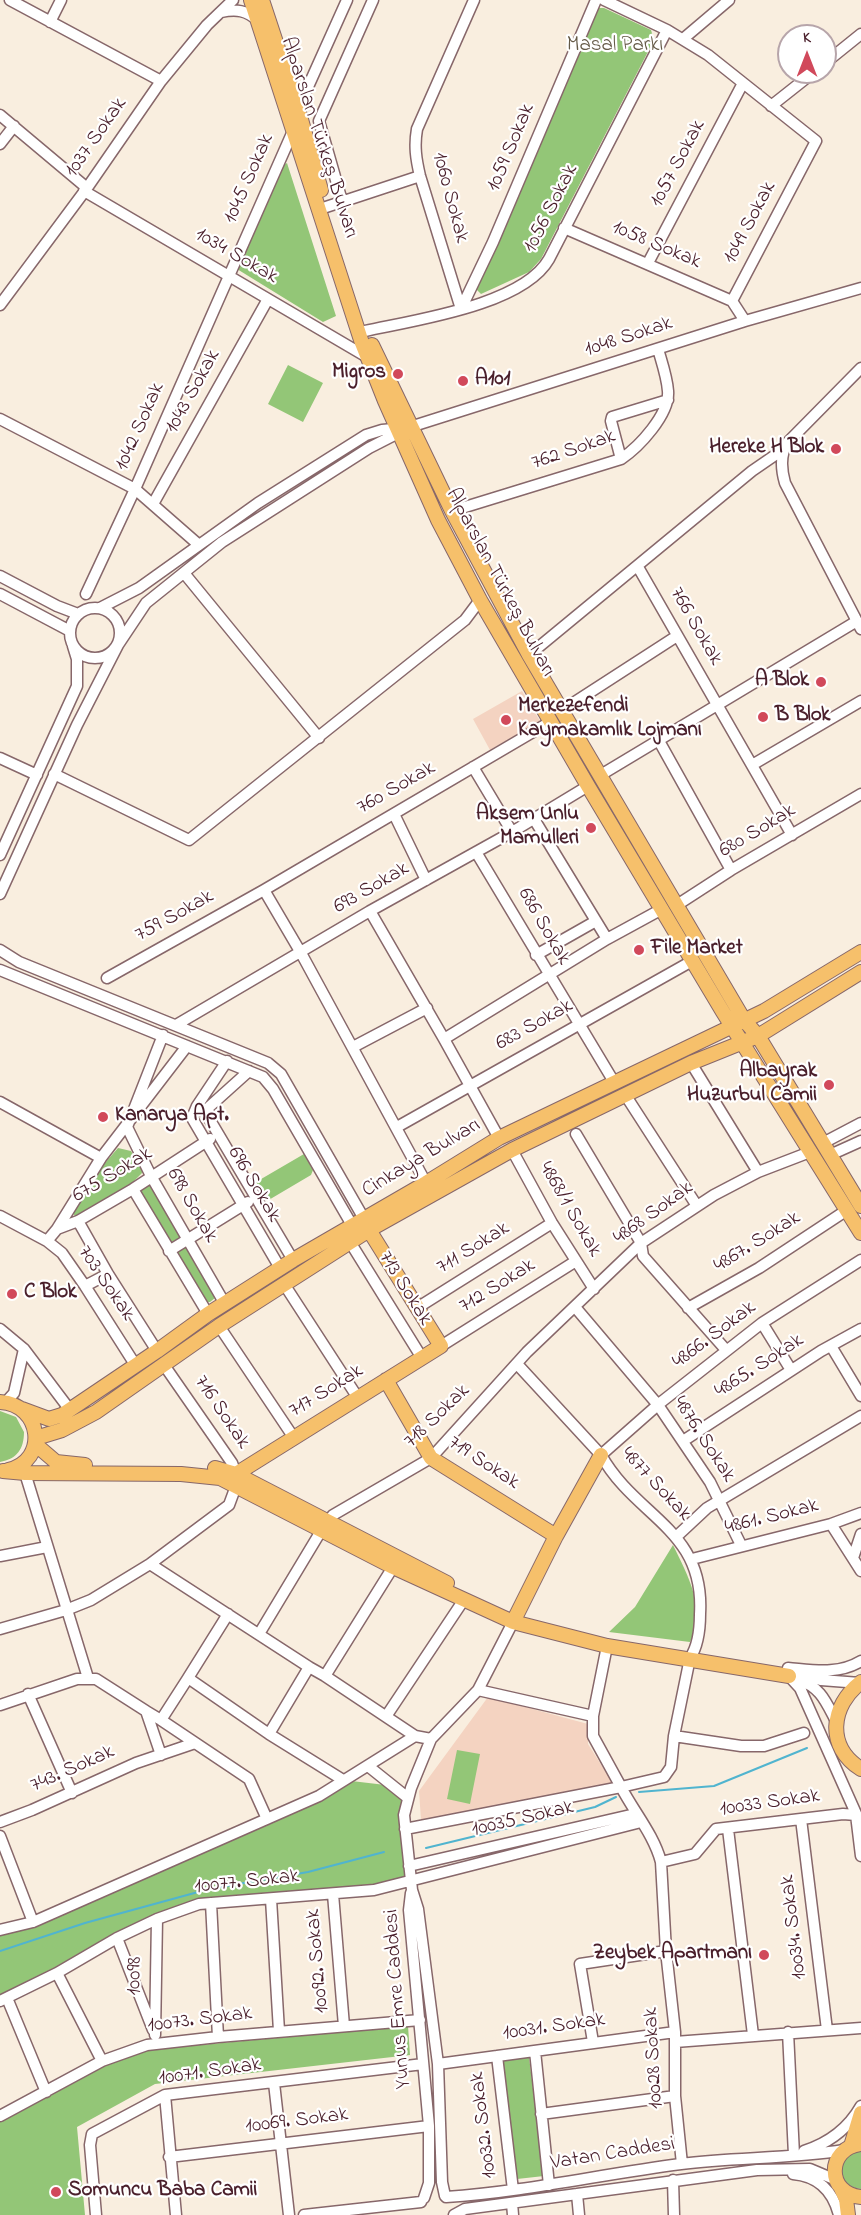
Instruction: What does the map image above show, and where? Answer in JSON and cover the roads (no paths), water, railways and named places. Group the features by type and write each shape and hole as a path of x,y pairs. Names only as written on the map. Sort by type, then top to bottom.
{"main road":[{"name":"Alparslan Türkeş Bulvarı","path":"251,0 367,357 385,401 452,511 529,655 598,776 677,905 739,1023 742,1043 861,1233"},
{"name":"Alparslan Türkeş Bulvarı","path":"262,0 298,109 365,331 438,520 480,600 550,722 693,961 739,1023 758,1036 861,1206"},
{"name":"Cinkaya Bulvarı","path":"35,1441 96,1412 219,1326 284,1284 426,1183 499,1138 739,1023 861,952"},
{"name":"Cinkaya Bulvarı","path":"3,1403 49,1419 70,1410 208,1314 293,1260 359,1231 512,1150 691,1063 758,1036 861,972"},
{"path":"776,1065 772,1047 774,1035 789,1017"},
{"name":"713 Sokak","path":"359,1231 417,1308 441,1346"},
{"name":"717 Sokak","path":"236,1480 294,1438 441,1346"},
{"name":"719 Sokak","path":"386,1380 431,1458 556,1536"},
{"path":"2,1471 25,1463 33,1452 34,1425 22,1409"},
{"path":"35,1441 52,1459 61,1463 211,1467 324,1526 515,1618 788,1672"},
{"path":"515,1618 556,1536 601,1455"},
{"path":"2,1471 202,1475 236,1480"},
{"path":"324,1526 393,1567 463,1601 607,1646 692,1654"},
{"path":"861,1683 848,1693 840,1706 836,1721 837,1737 843,1751 857,1766 861,1778"},
{"path":"848,2215 846,2199 838,2184 835,2164 852,2146 861,2113"},
{"path":"838,2184 847,2193 861,2197"}],"street":[{"path":"10,0 161,81"},
{"path":"50,22 62,0"},
{"name":"1037 Sokak","path":"0,305 86,190 161,81 207,24 233,0"},
{"path":"298,109 347,0"},
{"path":"342,201 319,121 373,0"},
{"name":"1060 Sokak","path":"460,309 415,158 417,129 474,0"},
{"name":"1059 Sokak","path":"460,309 493,242 596,0"},
{"path":"604,0 683,39 708,55 771,106 799,84"},
{"path":"683,39 729,0"},
{"path":"220,12 240,10 248,12 258,22"},
{"name":"1056 Sokak","path":"365,331 494,299 536,276 544,269 667,30"},
{"path":"837,53 861,34"},
{"name":"1057 Sokak","path":"648,263 744,83"},
{"name":"1049 Sokak","path":"732,301 816,141 771,106"},
{"name":"1034 Sokak","path":"0,115 86,190 367,357"},
{"path":"0,144 14,126"},
{"name":"1045 Sokak","path":"229,276 293,131"},
{"path":"326,207 420,176"},
{"name":"1058 Sokak","path":"564,228 732,301"},
{"name":"1042 Sokak","path":"86,594 229,276"},
{"name":"1048 Sokak","path":"403,430 745,321 861,288"},
{"name":"1043 Sokak","path":"153,504 268,299"},
{"path":"732,301 745,321"},
{"path":"621,459 611,421 612,417 668,400 658,349"},
{"path":"598,776 859,625 785,483 782,464 784,449 788,442 861,368"},
{"name":"762 Sokak","path":"452,511 621,459 649,433 663,413 668,400"},
{"path":"0,419 135,489 199,545"},
{"path":"1,851 77,686 77,659 70,631 78,614 86,609 100,608 139,588 258,503 366,435 403,430"},
{"path":"0,894 54,774 118,645 146,603 222,542 369,448 403,430"},
{"path":"529,655 752,471 784,449"},
{"name":"766 Sokak","path":"638,567 792,835"},
{"path":"184,573 319,738"},
{"path":"0,576 57,606 78,614"},
{"path":"0,594 70,631"},
{"path":"54,774 189,840 465,620 480,600"},
{"path":"73,646 79,653 95,659 110,654 118,645 120,625 110,612 100,608"},
{"path":"561,711 677,636"},
{"path":"752,765 861,701"},
{"name":"760 Sokak","path":"264,890 550,722"},
{"path":"658,741 731,870"},
{"path":"0,759 37,775"},
{"path":"473,767 512,832"},
{"name":"693 Sokak","path":"176,1025 588,786"},
{"name":"680 Sokak","path":"677,905 731,870 861,794"},
{"path":"394,814 426,880"},
{"path":"534,819 607,939"},
{"name":"686 Sokak","path":"476,852 614,1082"},
{"path":"264,890 301,952 426,1183"},
{"name":"759 Sokak","path":"106,978 264,890"},
{"path":"444,1039 607,939 662,909"},
{"path":"370,911 499,1138"},
{"path":"536,955 596,921"},
{"path":"0,950 19,962 268,1063 275,1068 281,1074 359,1231"},
{"name":"683 Sokak","path":"397,1127 578,1023 693,961"},
{"path":"0,970 263,1077 273,1089 359,1231"},
{"path":"353,1047 427,1008"},
{"path":"127,1127 163,1035"},
{"path":"47,1241 57,1229 101,1158 187,1046"},
{"name":"696 Sokak","path":"227,1061 192,1115 205,1143 280,1269"},
{"path":"691,1063 758,1172"},
{"name":"696 Sokak","path":"249,1071 207,1112 293,1260"},
{"path":"626,1096 696,1206"},
{"path":"0,1102 101,1158"},
{"path":"827,1149 861,1123"},
{"name":"698 Sokak","path":"127,1127 151,1176 225,1304"},
{"name":"675 Sokak","path":"57,1229 78,1221 133,1189 218,1134"},
{"path":"576,1134 641,1243 643,1256 726,1350"},
{"path":"827,1149 861,1141"},
{"name":"4868/1 Sokak","path":"512,1150 552,1223 594,1289"},
{"name":"4868 Sokak","path":"517,1364 641,1243 714,1194 758,1172 810,1152"},
{"name":"698 Sokak","path":"133,1189 208,1314"},
{"path":"169,1251 256,1196"},
{"name":"4867. Sokak","path":"688,1308 759,1268 847,1210"},
{"name":"703 Sokak","path":"0,1216 47,1241 62,1253 136,1366"},
{"path":"78,1221 108,1274 157,1351"},
{"name":"711 Sokak","path":"417,1308 552,1223"},
{"name":"713 Sokak","path":"359,1231 422,1358"},
{"name":"4866. Sokak","path":"601,1455 658,1405 762,1323 861,1260"},
{"name":"712 Sokak","path":"441,1346 576,1261"},
{"path":"86,1287 108,1274"},
{"path":"284,1284 358,1398"},
{"name":"4876. Sokak","path":"575,1307 658,1405 710,1482 741,1545"},
{"path":"762,1323 791,1370"},
{"path":"219,1326 294,1438"},
{"path":"0,1329 24,1348 70,1410"},
{"name":"4865. Sokak","path":"683,1441 791,1370 861,1329"},
{"path":"831,1346 861,1396"},
{"path":"3,1403 14,1393 24,1348"},
{"name":"4877 Sokak","path":"517,1364 601,1455 609,1469 656,1518 677,1536 692,1559 701,1593 700,1623 674,1736 671,1767 664,1777 621,1787"},
{"name":"718 Sokak","path":"324,1526 333,1515 431,1458 517,1364"},
{"name":"716 Sokak","path":"164,1365 226,1454 236,1480"},
{"path":"677,1536 707,1508 861,1416"},
{"path":"25,1473 88,1678"},
{"path":"0,1629 66,1610 91,1600 150,1564 229,1505 236,1480"},
{"name":"4861. Sokak","path":"692,1559 831,1524 861,1513"},
{"path":"831,1524 861,1571"},
{"path":"259,1634 324,1526"},
{"path":"853,1558 861,1534"},
{"path":"0,1556 47,1547"},
{"path":"150,1564 387,1715 415,1736 431,1739"},
{"path":"325,1676 393,1567"},
{"path":"387,1715 463,1601"},
{"path":"161,1720 228,1614"},
{"path":"411,1885 404,1815 408,1798 431,1739 478,1690 515,1618"},
{"path":"593,2042 580,1964 666,1951 661,1862 655,1843 638,1818 593,1736 593,1716 607,1646"},
{"path":"788,1672 842,1670 861,1661"},
{"path":"269,1734 309,1667"},
{"path":"788,1672 821,1680 861,1683"},
{"path":"788,1672 819,1691 836,1721"},
{"path":"788,1672 800,1688 859,1820 861,1856"},
{"path":"188,1678 269,1734 343,1780"},
{"path":"0,1705 76,1679 96,1680 249,1779 267,1819"},
{"path":"478,1690 593,1716"},
{"path":"28,1694 72,1793"},
{"path":"146,1711 161,1755"},
{"path":"674,1736 741,1746 764,1746 804,1733"},
{"path":"0,1930 33,1922 319,1796 415,1736"},
{"name":"743. Sokak","path":"0,1821 33,1810 136,1763 195,1743"},
{"path":"368,1766 408,1798"},
{"path":"405,1829 621,1787"},
{"name":"10033 Sokak","path":"661,1862 695,1854 716,1829 843,1814 859,1820"},
{"name":"10035 Sokak","path":"409,1866 638,1818"},
{"name":"10035 Sokak","path":"411,1885 638,1818"},
{"name":"10034. Sokak","path":"801,1819 827,2030"},
{"path":"728,1829 753,2036"},
{"path":"0,1836 33,1922"},
{"name":"10077. Sokak","path":"4,2000 117,1938 157,1919 199,1904 333,1894 411,1885"},
{"name":"Yunus Emre Caddesi","path":"411,1885 409,1910 429,2126 429,2183 420,2215"},
{"name":"Yunus Emre Caddesi","path":"411,1885 418,1909 438,2064 442,2182 446,2197 452,2206 452,2215"},
{"name":"10092. Sokak","path":"333,1894 344,2026"},
{"path":"271,1899 279,2031"},
{"path":"211,1903 218,2037"},
{"name":"10098","path":"156,2040 157,1919"},
{"path":"117,1938 156,2040"},
{"name":"10028 Sokak","path":"666,1951 675,2037 675,2096 682,2164"},
{"path":"57,1972 102,2061"},
{"path":"4,2000 46,2092"},
{"name":"10073. Sokak","path":"0,2116 102,2061 147,2046 156,2040 420,2020"},
{"name":"10031. Sokak","path":"438,2064 593,2042 675,2037 753,2036 861,2028"},
{"path":"789,2032 790,2156"},
{"path":"535,2051 549,2185"},
{"name":"10032. Sokak","path":"496,2055 513,2190"},
{"name":"10071. Sokak","path":"96,2215 90,2145 92,2134 165,2095 423,2064"},
{"path":"274,2083 289,2215"},
{"path":"165,2095 176,2215"},
{"path":"541,2114 675,2096"},
{"name":"Vatan Caddesi","path":"790,2156 817,2147 836,2136 850,2124 861,2106"},
{"name":"10069. Sokak","path":"170,2157 429,2126"},
{"name":"Vatan Caddesi","path":"423,2200 434,2193 446,2197 513,2190 682,2164 790,2156 852,2146"},
{"name":"Vatan Caddesi","path":"452,2215 465,2209 673,2180 779,2169 810,2169 838,2184"},
{"name":"Vatan Caddesi","path":"742,2172 803,2175 812,2178 828,2191 837,2205 839,2215"},
{"path":"673,2180 674,2215"},
{"path":"577,2194 579,2215"},
{"path":"304,2215 423,2200"},
{"path":"512,2203 513,2215"}],"waterway":[{"path":"639,1792 714,1786 807,1748"},
{"path":"426,1848 595,1807 616,1797"},
{"path":"0,1951 85,1923 209,1889 308,1872 384,1852"}],"place":[{"name":"Migros","path":"398,374"},
{"name":"A101","path":"463,381"},
{"name":"Hereke H Blok","path":"836,449"},
{"name":"A Blok","path":"821,682"},
{"name":"B Blok","path":"763,717"},
{"name":"Merkezefendi Kaymakamlık Lojmanı","path":"506,720"},
{"name":"Aksem Unlu Mamulleri","path":"591,828"},
{"name":"File Market","path":"639,950"},
{"name":"Albayrak Huzurbul Camii","path":"829,1085"},
{"name":"Kanarya Apt.","path":"103,1117"},
{"name":"C Blok","path":"12,1294"},
{"name":"Zeybek Apartmanı","path":"764,1955"},
{"name":"Somuncu Baba Camii","path":"56,2192"}],"park label":[{"name":"Masal Parkı","path":"615,47"}]}
